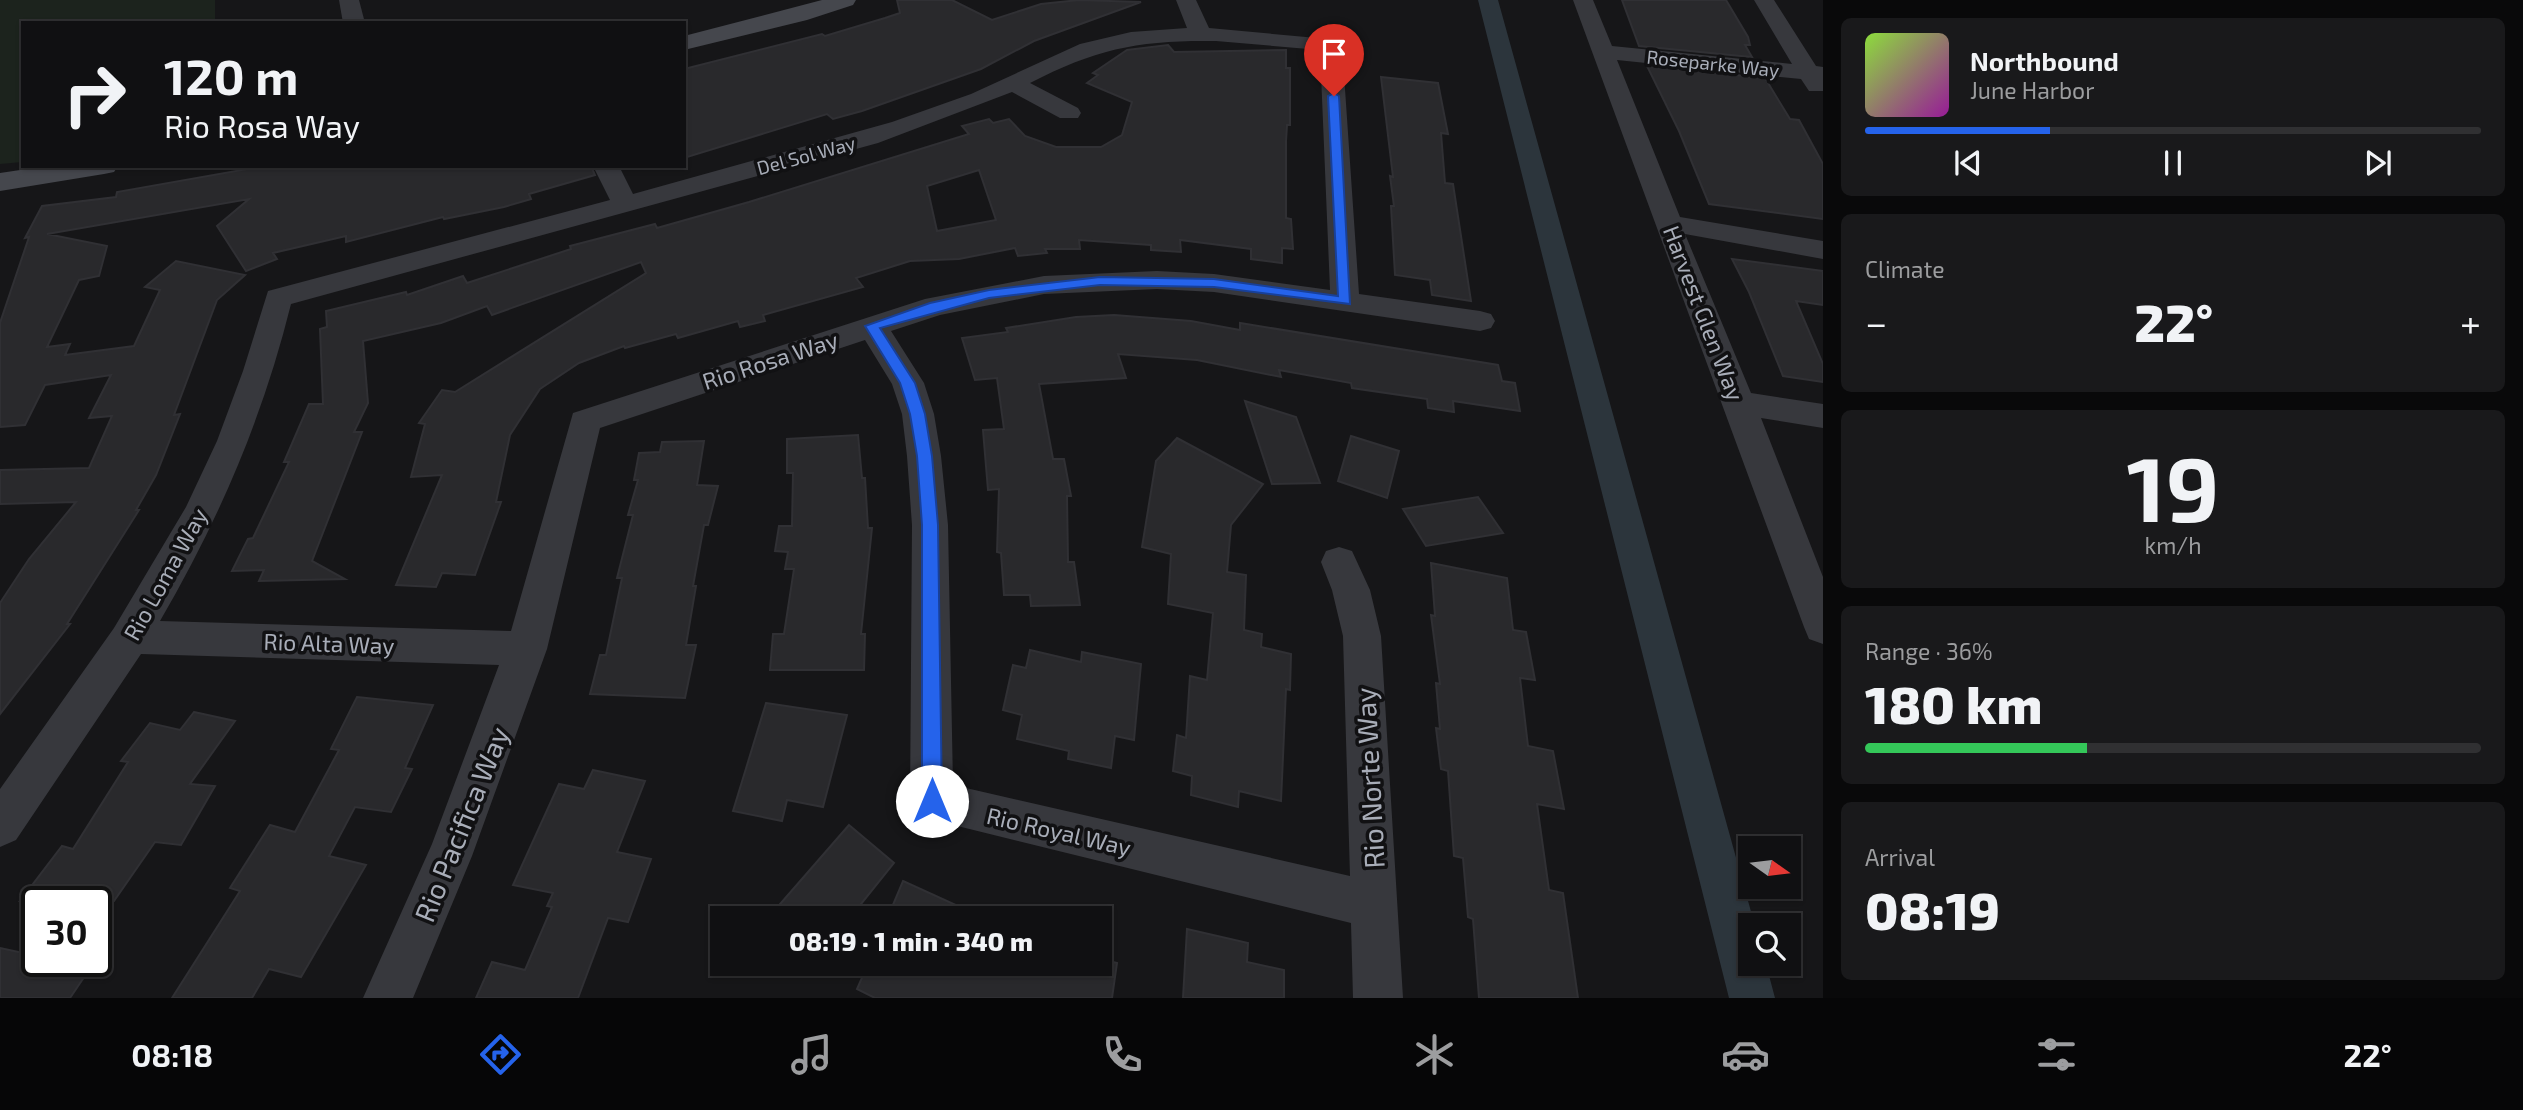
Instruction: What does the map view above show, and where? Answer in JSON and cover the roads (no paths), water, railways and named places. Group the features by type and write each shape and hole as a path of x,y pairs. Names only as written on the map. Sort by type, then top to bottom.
{"street":[{"path":"349,0 354,21"},
{"path":"686,43 799,15 845,0"},
{"path":"1186,0 1200,33"},
{"name":"Harvest Glen Way","path":"1583,0 1669,223 1672,238 1739,402 1823,628"},
{"path":"1764,0 1816,73 1823,95"},
{"name":"Del Sol Way","path":"278,298 869,138 957,108 1051,63 1100,45 1157,35 1200,33 1331,45 1345,301"},
{"name":"Roseparke Way","path":"1604,52 1816,73"},
{"path":"1012,83 1069,113"},
{"path":"1,185 93,168"},
{"path":"607,168 625,204"},
{"path":"1669,223 1823,250"},
{"name":"Rio Rosa Way","path":"527,649 564,522 585,421 935,306 989,294 1100,281 1214,283 1480,321"},
{"name":"Rio Loma Way","path":"0,825 69,730 130,637 211,492 250,399 270,335 278,298"},
{"name":"Rio Royal Way","path":"872,326 908,383 918,414 924,456 930,525 932,801 1375,905"},
{"path":"1739,402 1823,416"},
{"name":"Rio Norte Way","path":"1339,562 1351,590 1363,636 1378,998"},
{"name":"Rio Alta Way","path":"130,637 527,649"},
{"name":"Rio Pacifica Way","path":"388,998 433,898 492,750 527,649"}],"waterway":[{"path":"1488,0 1752,998"}]}
